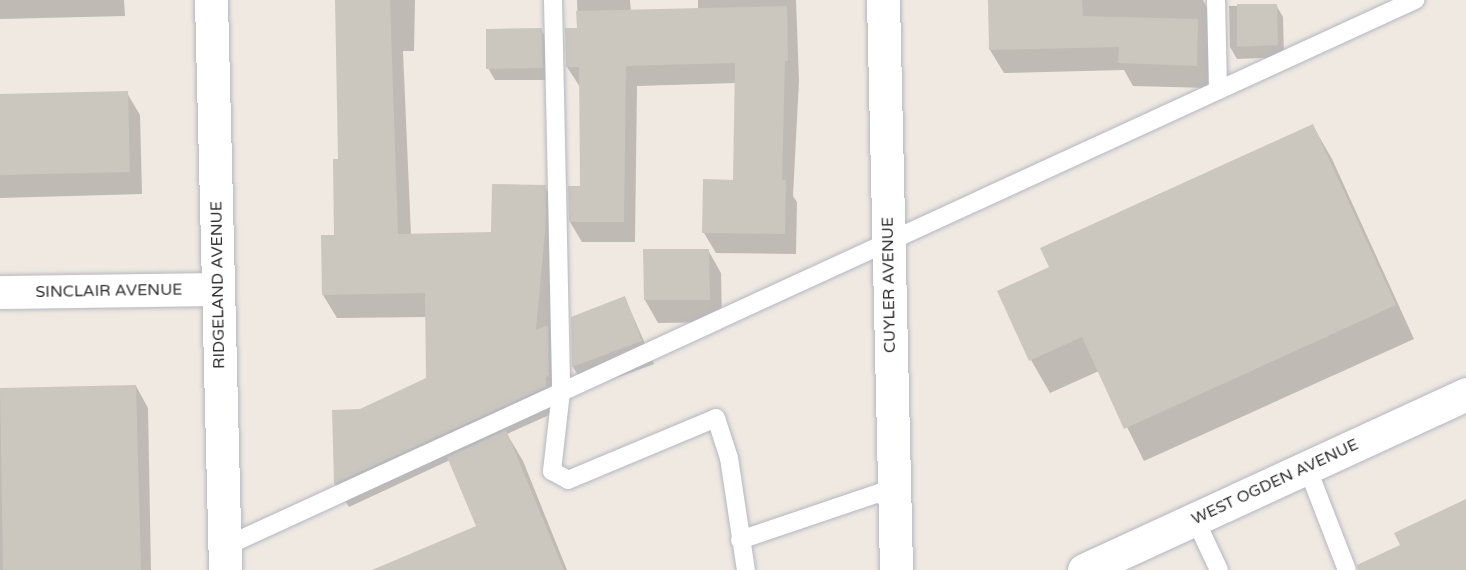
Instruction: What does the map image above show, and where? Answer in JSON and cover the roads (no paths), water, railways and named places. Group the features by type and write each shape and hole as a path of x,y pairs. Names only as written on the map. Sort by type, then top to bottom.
{"street":[{"name":"RIDGELAND AVENUE","path":"211,0 224,558"},
{"name":"CUYLER AVENUE","path":"883,0 896,570"},
{"name":"SINCLAIR AVENUE","path":"0,292 218,289"},
{"name":"WEST OGDEN AVENUE","path":"1084,570 1466,394"}],"lane":[{"path":"553,0 561,392 552,471 568,480 716,418 729,458 746,570"},
{"path":"1216,0 1218,90"},
{"path":"224,558 561,392 888,239 1415,0"},
{"path":"1307,467 1347,570"},
{"path":"740,540 894,488"},
{"path":"1195,519 1219,570"}]}
